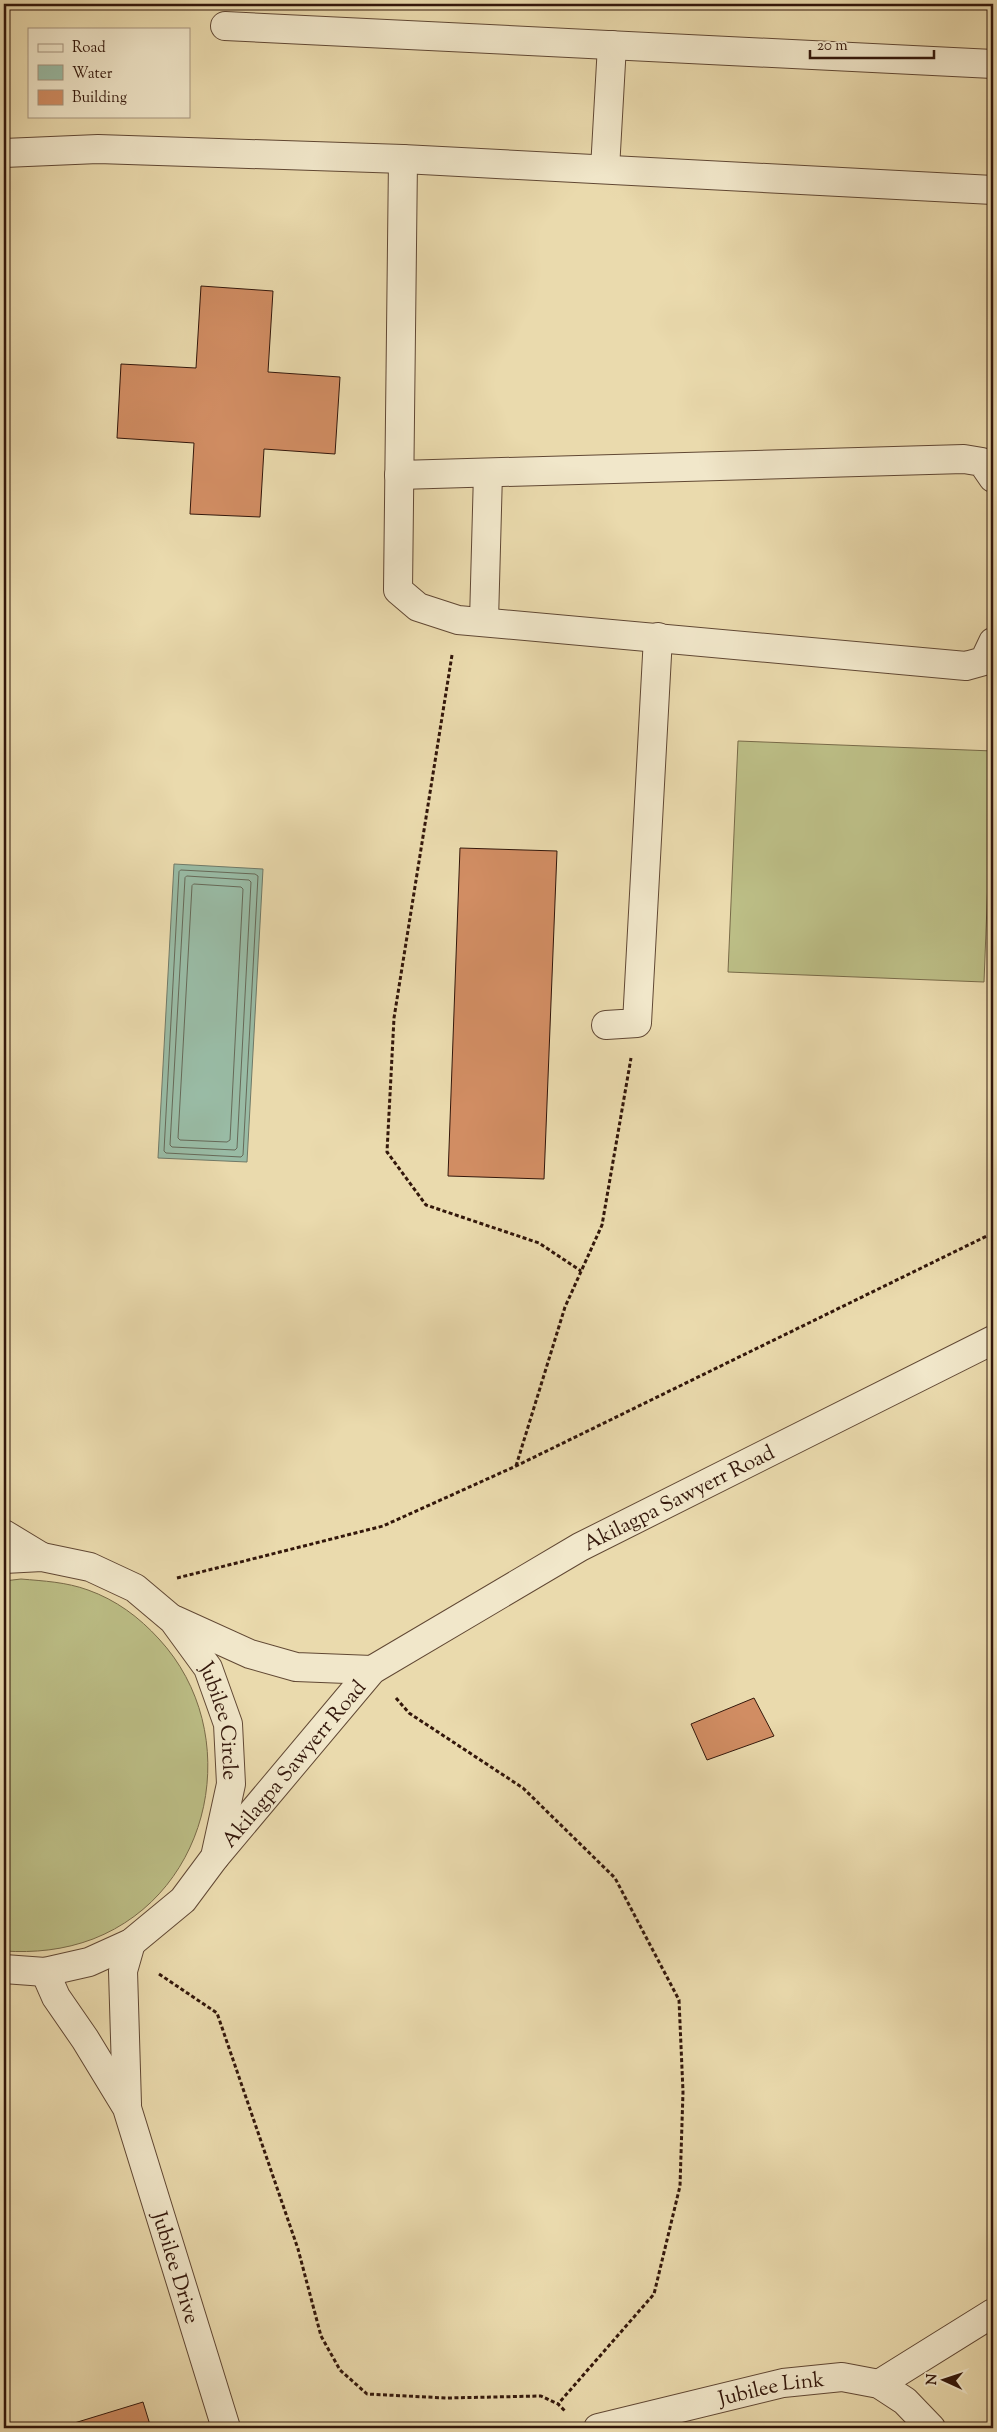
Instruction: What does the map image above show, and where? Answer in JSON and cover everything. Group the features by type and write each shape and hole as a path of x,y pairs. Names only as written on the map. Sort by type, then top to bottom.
{"street":[{"path":"225,26 993,64"},
{"path":"605,169 612,45"},
{"path":"4,153 98,150 404,159 993,190"},
{"path":"404,159 398,590 418,607 471,620 966,666 984,660 993,642"},
{"path":"399,476 964,459 982,462 993,478"},
{"path":"471,620 488,473"},
{"path":"606,1025 637,1023 658,637"},
{"name":"Akilagpa Sawyerr Road","path":"215,1857 372,1670 580,1547 993,1340"},
{"path":"4,1534 42,1557"},
{"name":"Jubilee Circle","path":"4,1559 42,1557 90,1568 135,1588 173,1620 208,1668 228,1724 231,1784 215,1857 183,1900 130,1943 89,1962 44,1972 4,1970"},
{"name":"Akilagpa Sawyerr Road","path":"173,1620 250,1654 296,1667 372,1670"},
{"name":"Jubilee Drive","path":"127,2108 123,1971 130,1943"},
{"name":"Jubilee Drive","path":"44,1972 56,1998 85,2039 127,2108 226,2428"},
{"path":"879,2384 993,2313"},
{"name":"Jubilee Link","path":"598,2428 783,2383 842,2377 879,2384 905,2401 931,2428"}],"path":[{"path":"471,620 394,1018 387,1152 426,1205 539,1243 581,1271"},
{"path":"516,1466 565,1308 602,1225 637,1023"},
{"path":"135,1588 383,1526 516,1466 993,1233"},
{"path":"372,1670 409,1713 523,1788 615,1878 679,2000 683,2092 680,2186 654,2294 558,2404"},
{"path":"130,1943 155,1972 217,2013 298,2249 321,2336 340,2370 367,2394 446,2398 541,2396 558,2404 572,2416"}],"green space":[{"path":"738,741 993,751 984,982 728,972"},
{"path":"21,1579 47,1581 80,1587 98,1594 135,1616 151,1631 159,1639 186,1677 202,1718 208,1762 204,1806 190,1848 166,1885 134,1916 93,1939 60,1948 26,1952 4,1951 4,1581"}],"water":[{"path":"174,864 263,869 247,1162 158,1158"}],"building":[{"path":"201,286 273,291 268,372 340,377 335,454 264,449 260,517 190,514 194,443 117,438 121,364 196,368"},
{"path":"460,848 557,851 544,1179 448,1176"},
{"path":"754,1698 774,1736 707,1760 691,1724"},
{"path":"143,2402 151,2428 58,2428"}]}
